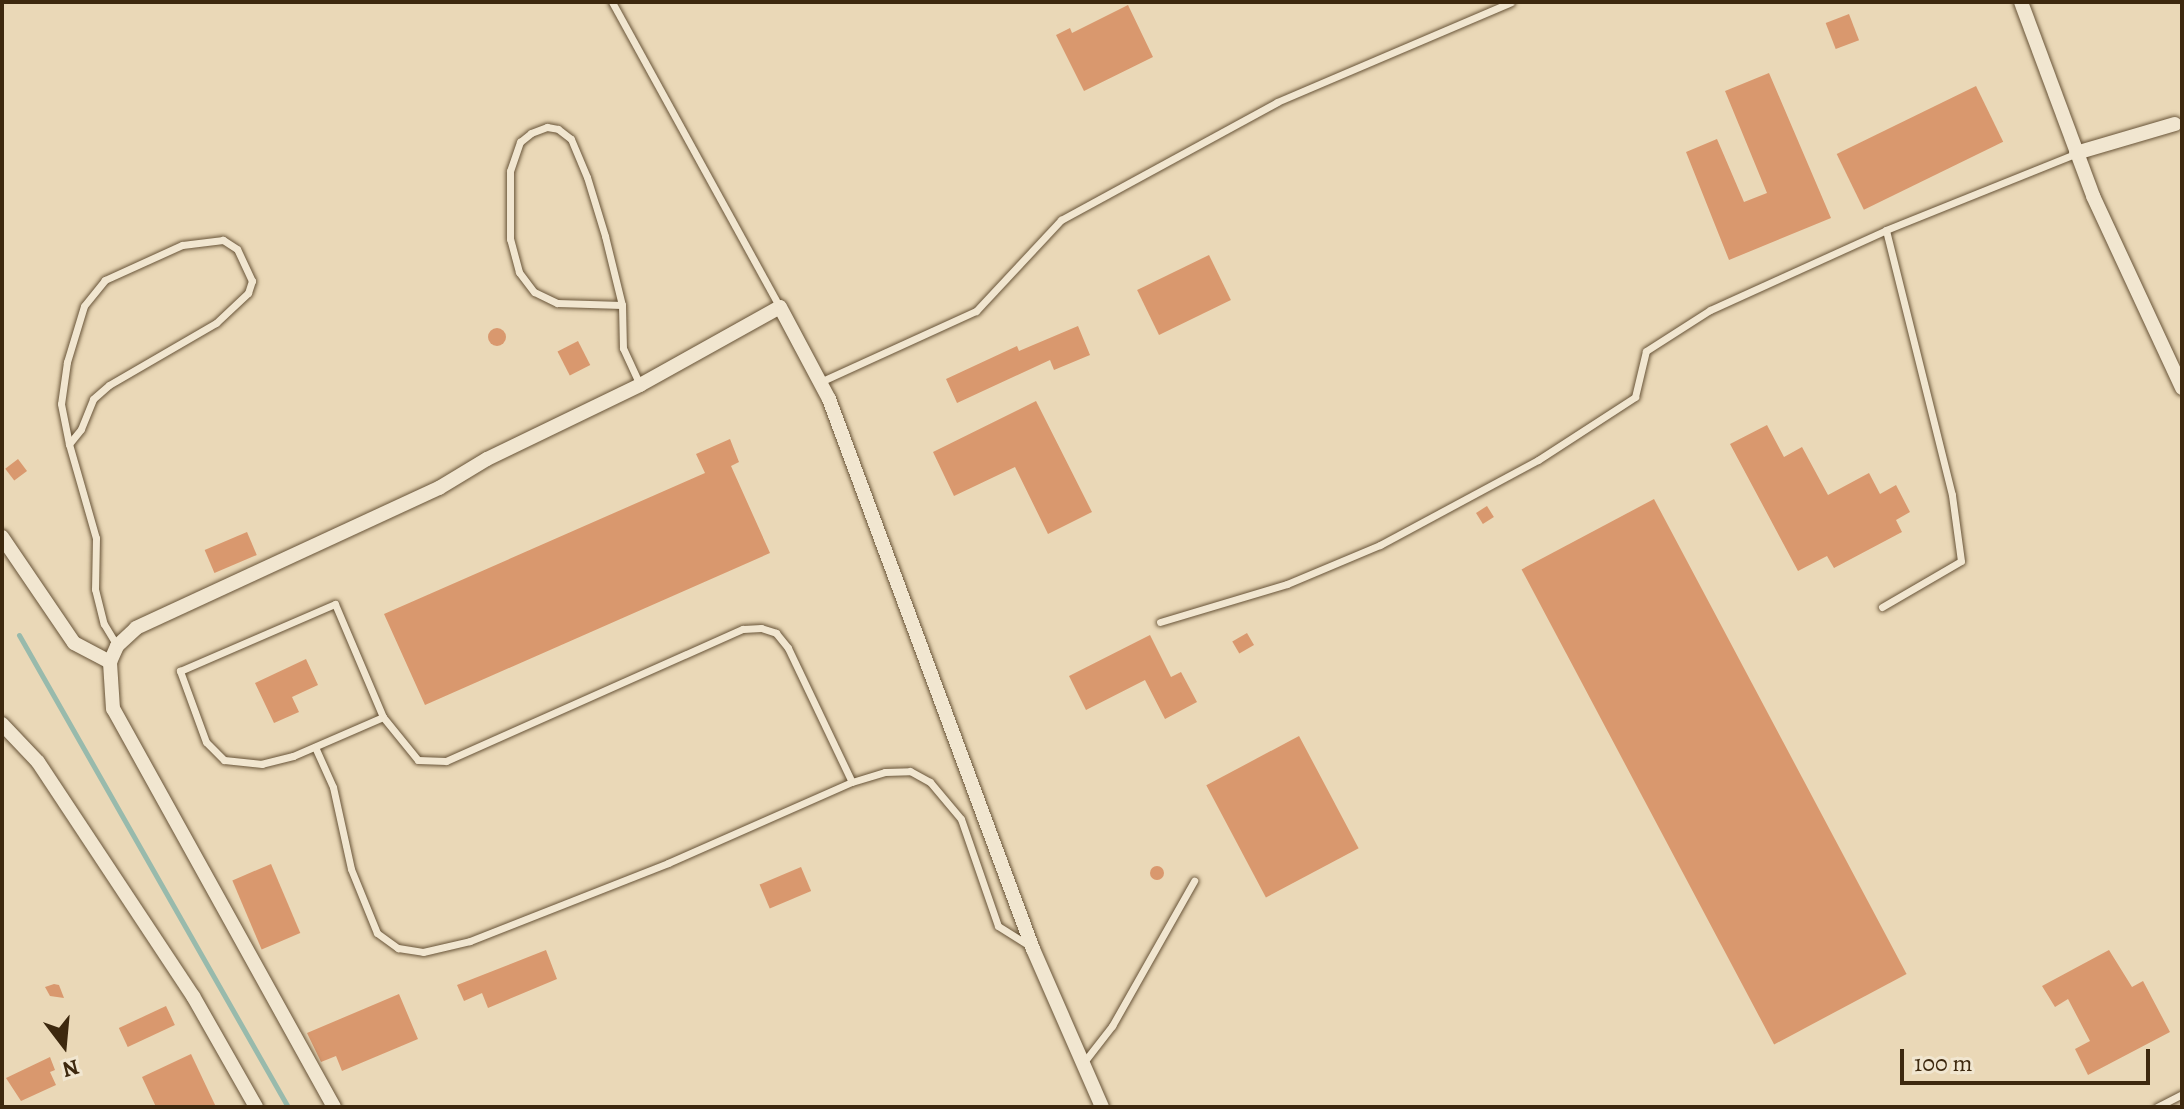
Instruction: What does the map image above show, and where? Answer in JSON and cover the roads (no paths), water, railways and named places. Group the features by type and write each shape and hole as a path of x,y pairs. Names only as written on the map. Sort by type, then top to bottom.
{"street":[{"path":"2021,2 2076,153 2138,297 2182,388"},
{"path":"2076,153 2175,124"},
{"path":"334,1107 113,709 110,662 117,646 136,628 439,488 487,459 640,385 780,307 820,382 1033,949 1102,1107"},
{"path":"2,537 74,643 110,662"},
{"path":"2,724 38,762 193,996 256,1107"}],"lane":[{"path":"612,2 780,307"},
{"path":"820,382 976,311 1061,220 1277,102 1511,2"},
{"path":"622,305 557,303 534,292 519,272 510,239 510,171 520,142 531,133 547,127 558,129 571,139 587,177 622,305 623,348 640,385"},
{"path":"1160,622 1287,584 1380,545 1538,460 1635,397 1646,351 1710,310 1886,230 2076,153"},
{"path":"1882,607 1961,561 1949,480 1886,230"},
{"path":"69,444 81,429 93,399 109,385 216,323 248,293 252,281 237,249 223,240 182,245 138,262 105,280 84,306 67,362 61,404 69,444 96,538 95,589 104,624 117,646"},
{"path":"383,717 315,747 262,764 224,760 206,742 180,671 335,604 383,717 418,760 446,761 743,629 761,628 776,633 788,648 852,782"},
{"path":"315,747 333,787 351,869 377,933 398,948 423,952 470,941 852,782 885,772 910,771 930,782 961,819 998,926 1033,949"},
{"path":"1083,1064 1112,1026 1194,881"},
{"path":"2157,1107 2182,1094"}],"waterway":[{"path":"19,635 288,1107"}]}
